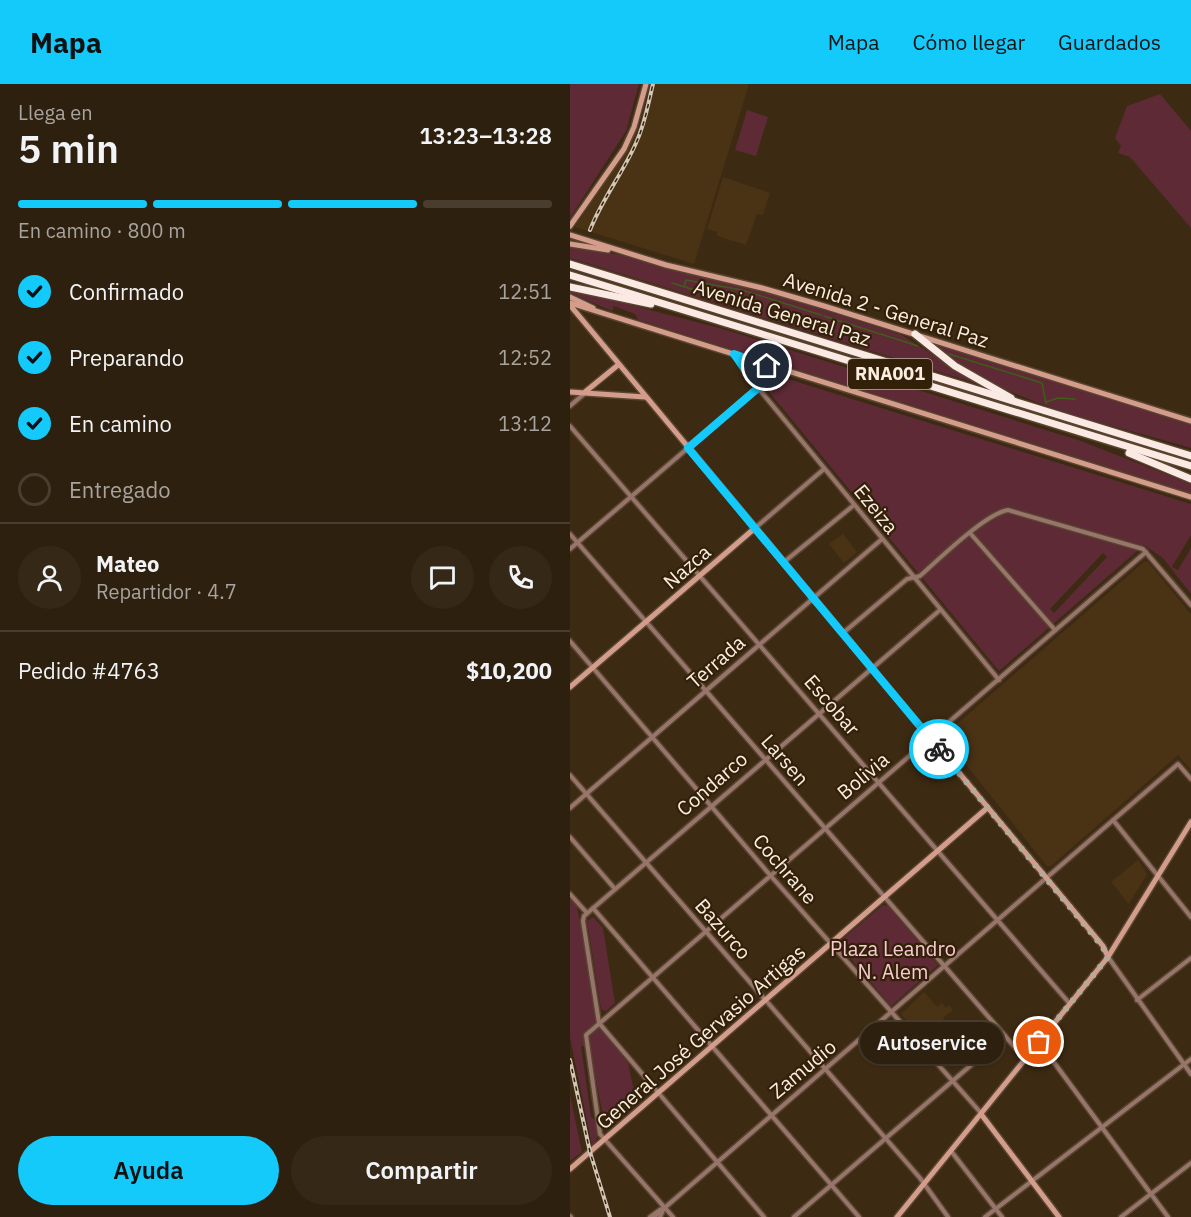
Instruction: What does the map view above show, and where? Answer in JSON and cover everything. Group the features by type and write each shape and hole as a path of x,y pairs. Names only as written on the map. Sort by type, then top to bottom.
{"highway":[{"name":"Avenida General Paz","path":"570,264 1026,406 1157,446 1191,454"},
{"name":"Avenida General Paz","path":"570,275 1105,442 1191,466"},
{"path":"570,287 674,307"},
{"path":"915,334 955,366 1026,406"},
{"path":"1105,442 1191,479"}],"street":[{"path":"570,226 630,137 646,84"},
{"path":"573,236 578,216"},
{"name":"Avenida 2 - General Paz","path":"573,236 618,252 688,272 772,290 1191,422"},
{"path":"570,244 618,252"},
{"path":"570,297 603,312"},
{"path":"570,304 603,312 1191,497"},
{"path":"570,304 618,365 1102,946 1137,1000 1191,1074"},
{"name":"Ezeiza","path":"734,354 758,388 999,681"},
{"path":"570,406 618,365"},
{"path":"570,549 758,388"},
{"path":"570,392 645,397"},
{"name":"Escobar","path":"570,426 1070,1004"},
{"name":"Nazca","path":"570,687 824,469"},
{"path":"784,562 854,505"},
{"path":"842,633 907,579 914,578 997,513 1013,510 1146,552 1191,605"},
{"path":"970,533 1056,630"},
{"name":"Larsen","path":"570,534 1025,1059"},
{"name":"Terrada","path":"570,808 882,539"},
{"name":"Bolivia","path":"599,1023 999,681 1146,552"},
{"name":"Condarco","path":"587,913 940,610"},
{"name":"Cochrane","path":"570,641 770,875 981,1114"},
{"name":"Zamudio","path":"652,1217 826,1070 1178,764 1191,779"},
{"name":"Bazurco","path":"570,775 886,1138 948,1217"},
{"name":"General José Gervasio Artigas","path":"570,1169 986,809"},
{"path":"1113,820 1191,917"},
{"path":"897,1217 1108,957 1191,822"},
{"path":"570,837 615,889"},
{"path":"570,894 587,913 583,921 599,1023 764,1217"},
{"path":"593,908 859,1217"},
{"path":"1137,1000 1191,958"},
{"path":"599,1023 586,1035 586,1039 600,1134 673,1217"},
{"path":"794,1217 1005,1036"},
{"path":"1039,1042 1168,1217"},
{"path":"985,1217 1191,1059"},
{"path":"981,1114 1059,1217"},
{"path":"951,1151 1002,1217"},
{"path":"1121,1217 1191,1163"},
{"name":"Zamudio","path":"660,1217 664,1208"}],"shaded area":[{"path":"650,84 749,84 694,264 575,227 626,151 640,123"},
{"path":"723,177 770,193 763,215 757,214 746,245 717,236 717,232 707,229"},
{"path":"843,534 857,552 844,563 829,544"},
{"path":"1145,561 1191,614 1191,770 1178,755 1051,866 1047,866 943,736"},
{"path":"1138,860 1147,874 1129,904 1111,882"},
{"path":"924,992 937,1007 942,1003 946,1008 949,1005 953,1010 943,1018 947,1024 941,1029 953,1044 937,1057 901,1014"}],"green space":[{"path":"570,84 639,84 626,131 570,218"},
{"path":"1160,94 1191,131 1191,228 1130,157 1118,153 1121,146 1115,138 1127,106"},
{"path":"747,110 768,117 756,156 735,150"},
{"path":"570,246 621,255 771,293 902,335 978,384 570,258"},
{"path":"570,289 723,329 1081,441 1191,484 1191,493 638,320 635,314 614,306 612,311 570,293"},
{"path":"931,343 1182,420 1191,425 1191,448 1055,409 1022,396 990,382 959,364"},
{"path":"750,369 1191,504 1191,535 1172,567 1178,570 1191,548 1191,594 1163,558 1144,545 999,671","holes":["1103,553 1107,557 1054,613 1050,609"]},
{"path":"570,898 577,906 597,1018 595,1024 583,1036 585,1046 581,1046 591,1117 595,1120 597,1131 596,1140 592,1146 570,1037"},
{"name":"Plaza Leandro N. Alem","path":"883,905 888,906 938,965 891,1006 838,943"},
{"path":"593,917 603,928 615,1003 606,1011 601,1009 587,921"},
{"path":"599,1026 628,1063 637,1104 606,1131 588,1039"},
{"path":"570,1095 582,1152 570,1161"}],"waterway":[{"path":"684,287 686,280 742,290 821,315"},
{"path":"672,283 721,298"},
{"path":"824,316 918,346"},
{"path":"949,354 1042,383 1046,404"},
{"path":"1046,402 1058,398 1075,399"}],"railway":[{"path":"590,230 639,136 653,84"},
{"path":"570,1060 590,1152 610,1217"}],"way so far":[{"path":"939,749 1102,946 1108,957 1039,1042"}],"place":[{"name":"Autoservice","path":"1039,1042"}],"route":[{"path":"767,366 734,354 743,370 758,388 688,448 939,749"}]}
